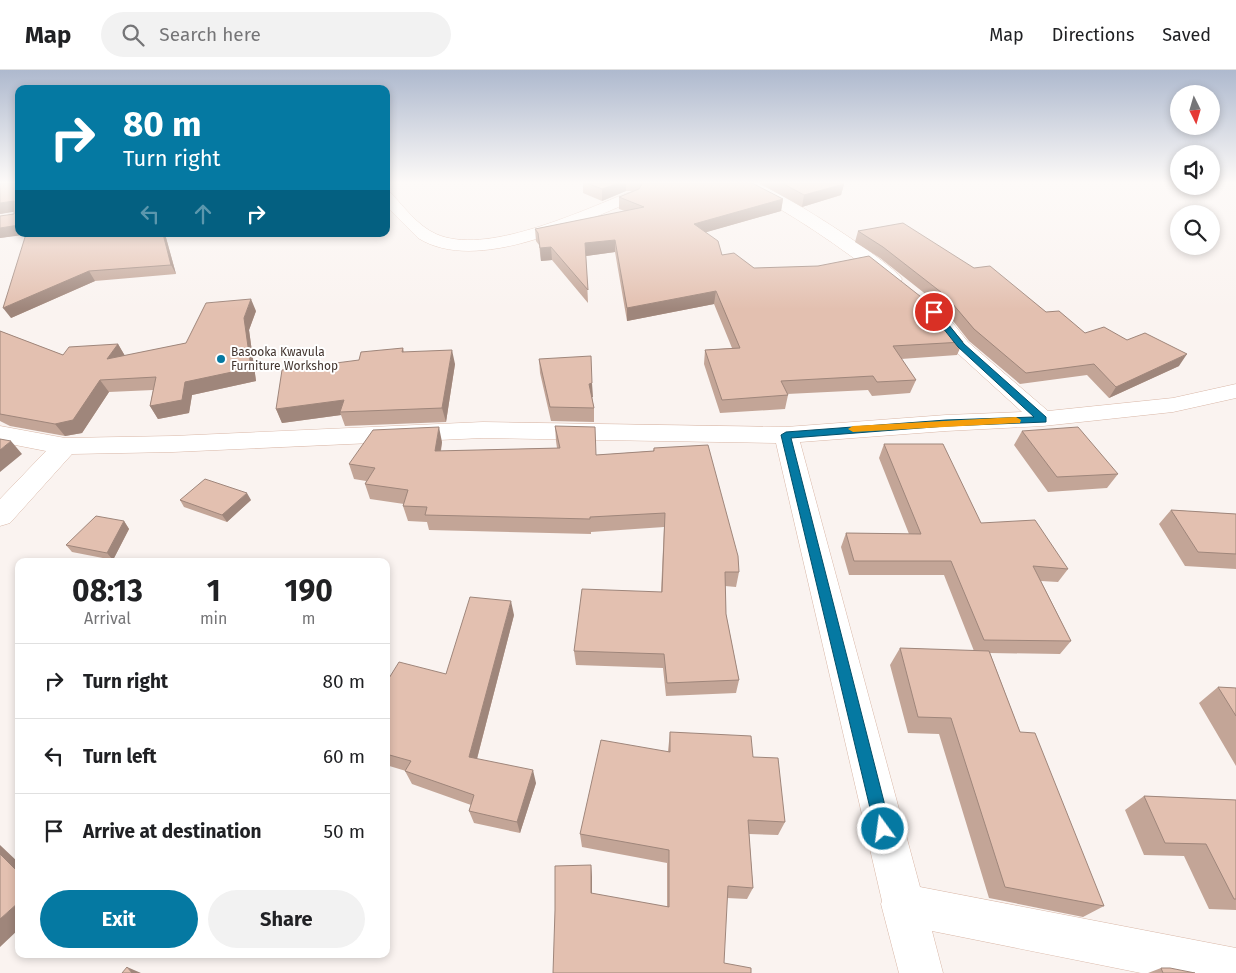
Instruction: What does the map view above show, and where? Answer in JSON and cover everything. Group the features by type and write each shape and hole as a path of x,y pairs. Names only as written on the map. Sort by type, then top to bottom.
{"street":[{"path":"415,225 430,238 448,243 488,244 549,230 561,225"},
{"path":"819,225 873,263 903,287"},
{"path":"926,306 934,312 961,346 1043,419"},
{"path":"0,434 65,446 183,444 483,430 786,435 946,423 1043,419 1174,406 1236,391"},
{"path":"786,435 902,904 921,973"},
{"path":"0,516 65,446"},
{"path":"902,904 1236,970"}],"building":[{"path":"0,225 15,225 15,226 0,228"},
{"path":"554,225 696,225 718,241 722,255 734,253 754,268 818,266 869,256 930,304 963,342 893,346 916,380 877,382 873,376 781,381 788,395 722,400 705,350 740,348 716,291 627,308 615,240 585,243 588,290 551,247 540,248 538,233 535,229"},
{"path":"891,225 906,225 974,268 990,266 1046,312 1059,311 1085,333 1104,327 1127,340 1145,333 1187,354 1116,387 1094,364 1026,373 974,329 946,296 883,247 858,231"},
{"path":"25,237 164,237 171,265 89,271 3,308"},
{"path":"251,299 244,318 251,368 185,382 182,400 150,406 156,377 100,380 73,420 55,424 0,414 0,331 63,355 69,347 118,344 107,359 186,343 206,303"},
{"path":"403,348 402,352 452,350 442,408 340,412 344,400 276,409 282,370 359,360 361,352"},
{"path":"591,356 592,383 589,384 594,408 550,407 539,359"},
{"path":"555,426 595,427 596,455 654,451 654,448 708,445 738,556 739,572 725,572 726,614 739,680 667,683 664,654 574,651 582,589 662,592 665,513 590,517 590,519 425,515 427,507 403,506 408,490 365,484 375,468 349,464 373,430 439,427 435,451 560,448"},
{"path":"1078,427 1118,474 1057,477 1022,431"},
{"path":"0,439 11,441 0,450"},
{"path":"884,444 943,444 981,523 1035,520 1068,569 1033,566 1071,641 984,640 951,561 854,561 846,533 921,534"},
{"path":"205,479 247,493 222,515 180,500"},
{"path":"1171,510 1236,514 1236,554 1198,552"},
{"path":"96,516 124,521 107,553 66,545"},
{"path":"470,597 511,601 469,757 533,770 517,822 469,811 474,795 405,771 411,761 390,755 390,677 399,662 446,674"},
{"path":"900,648 989,651 1020,732 1035,733 1104,906 1005,887 951,718 918,717"},
{"path":"1218,687 1236,688 1236,716"},
{"path":"670,732 751,736 753,757 778,758 785,822 748,820 753,888 728,886 724,963 751,968 751,973 553,973 555,866 591,865 591,893 669,907 669,850 580,834 601,740 670,752"},
{"path":"1144,796 1236,800 1236,899 1234,899 1206,844 1165,843"},
{"path":"0,854 15,869 15,906 0,919"},
{"path":"127,967 132,973 122,973"},
{"path":"1161,968 1170,968 1195,973 1163,973"}],"slow traffic":[{"path":"853,429 1016,420"}],"place":[{"name":"Basooka Kwavula Furniture Workshop","path":"221,359"}],"route":[{"path":"883,829 786,435 946,423 1043,419 961,346 934,312"}]}
